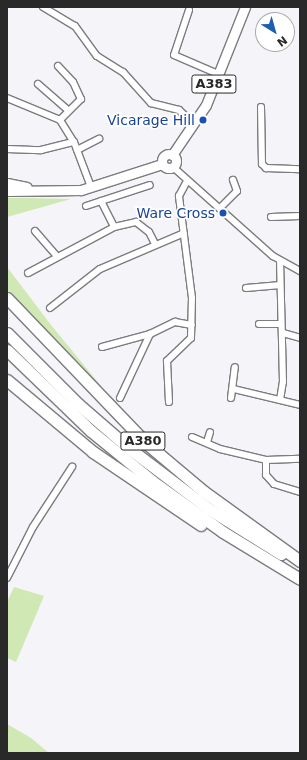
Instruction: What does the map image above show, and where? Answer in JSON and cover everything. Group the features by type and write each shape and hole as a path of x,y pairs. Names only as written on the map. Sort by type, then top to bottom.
{"highway":[{"name":"A380","path":"7,298 146,443 203,491 300,561"},
{"name":"A380","path":"7,333 78,404 160,473 231,524 300,565"},
{"name":"A380","path":"7,350 91,431 178,501 252,550 300,579"},
{"name":"A380","path":"7,380 126,476 210,530 252,550"}],"main road":[{"name":"A383","path":"7,191 48,192 91,187 162,164 164,156 172,155 194,124 218,74 245,7"},
{"path":"162,164 167,168 174,167 176,161 172,155"},
{"name":"A383","path":"7,183 48,192"}],"street":[{"path":"43,7 75,26 97,56 123,72 151,103 179,110 194,124"},
{"path":"189,10 174,55 218,74"},
{"path":"58,66 73,82 81,99 67,109 60,120"},
{"path":"38,84 67,109"},
{"path":"7,98 60,120 74,142 91,187"},
{"path":"261,107 262,164 266,168 300,169"},
{"path":"77,150 99,139"},
{"path":"7,149 41,150 74,142"},
{"path":"174,167 187,181 222,206 280,262 300,271"},
{"path":"222,206 237,190 233,180"},
{"path":"169,402 167,360 192,338 184,233 179,196 187,181"},
{"path":"86,206 150,185"},
{"path":"101,201 114,227"},
{"path":"271,217 300,216"},
{"path":"28,273 56,255 114,227 136,222 149,232 155,244"},
{"path":"35,232 56,255"},
{"path":"50,308 100,269 155,244 184,233"},
{"path":"280,262 278,285 283,333 280,400"},
{"path":"246,288 278,285"},
{"path":"102,347 150,334 175,322 192,325"},
{"path":"259,324 281,324"},
{"path":"283,333 300,338"},
{"path":"120,398 150,334"},
{"path":"232,398 235,367"},
{"path":"234,389 300,406"},
{"path":"207,442 210,432"},
{"path":"192,437 266,460 300,459"},
{"path":"266,460 266,475 274,484 300,492"},
{"path":"7,578 33,527 72,467"}],"green space":[{"path":"7,198 28,198 71,199 7,217"},
{"path":"7,267 51,325 115,403 19,306 7,290"},
{"path":"14,587 44,596 16,662 7,658 7,602"},
{"path":"7,724 31,738 49,753 7,753"}],"place":[{"name":"Vicarage Hill","path":"203,120"},
{"name":"Ware Cross","path":"223,213"}]}
